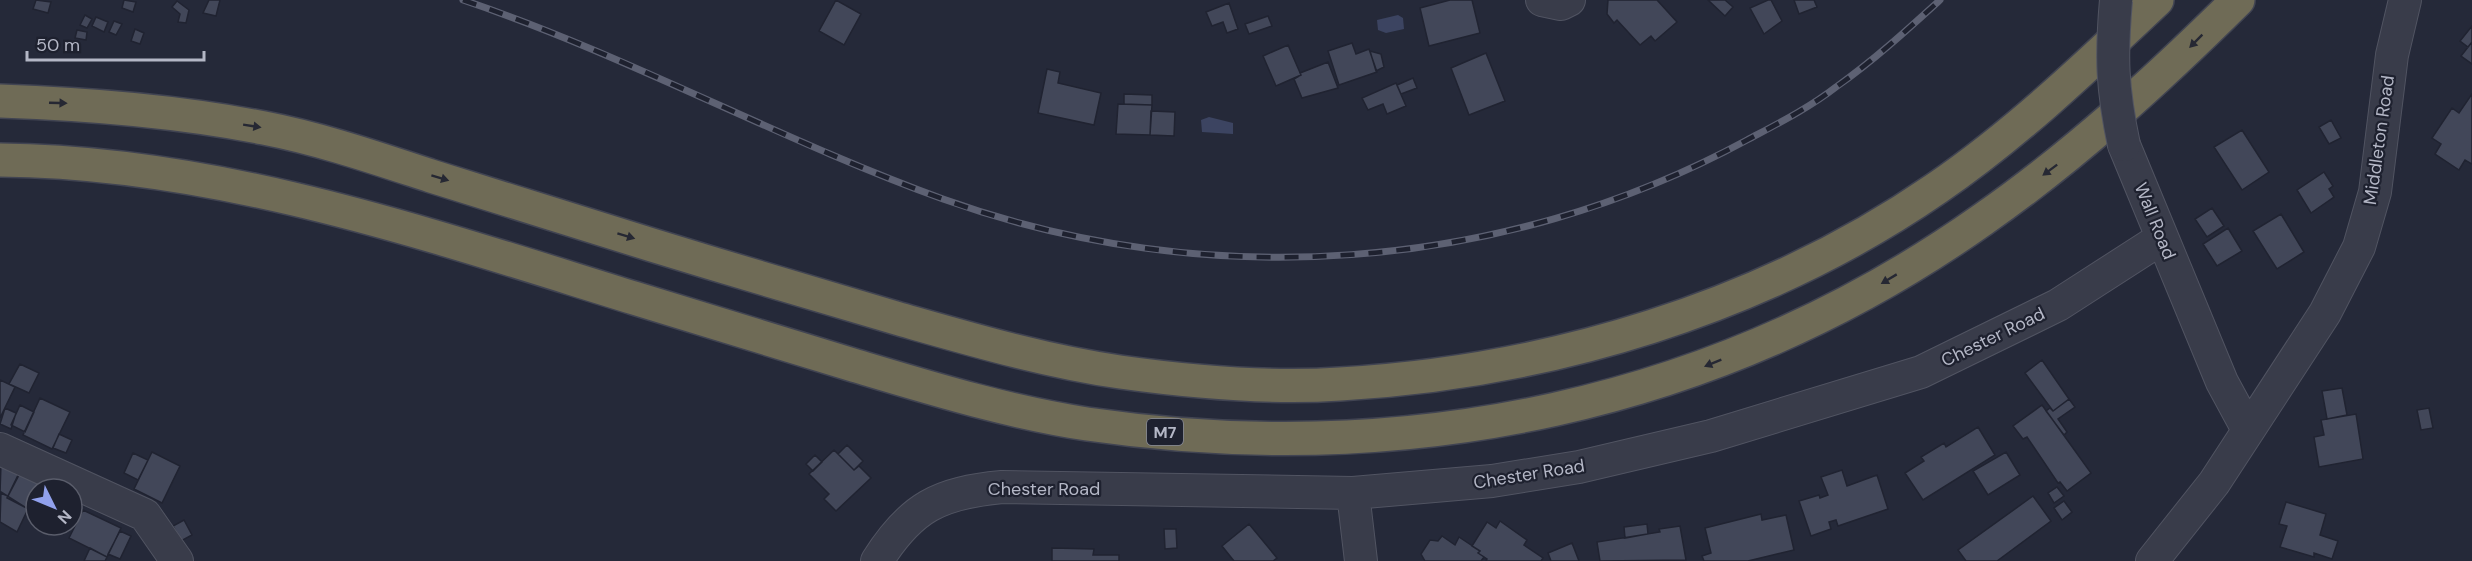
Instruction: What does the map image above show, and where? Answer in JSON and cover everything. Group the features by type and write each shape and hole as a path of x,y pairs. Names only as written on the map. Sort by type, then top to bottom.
{"highway":[{"path":"0,101 80,104 180,114 267,129 311,140 760,278 1019,354 1118,372 1214,382 1337,385 1440,374 1529,359 1660,325 1759,285 1847,243 1937,188 2028,117 2157,0"},
{"name":"M7","path":"0,160 83,163 181,176 286,196 391,224 925,386 1044,416 1126,428 1247,438 1377,437 1467,428 1579,405 1688,373 1783,335 1884,282 1980,222 2064,159 2182,54 2238,0"}],"street":[{"path":"1542,0 1561,4 1569,0"},
{"name":"Wall Road","path":"2116,0 2111,53 2114,96 2124,145 2222,382 2248,430"},
{"name":"Middleton Road","path":"2152,561 2208,492 2325,313 2359,247 2375,192 2392,55 2405,0"},
{"name":"Chester Road","path":"877,561 904,524 925,506 976,489 1002,487 1353,493 1492,481 1579,467 1711,436 1847,397 1921,372 1986,342 2058,304 2162,238"},
{"path":"0,449 145,515 177,561"},
{"path":"1353,493 1361,561"}],"water":[{"path":"1398,15 1403,18 1404,29 1386,33 1378,30 1377,20"},
{"path":"1209,117 1233,123 1233,134 1202,132 1201,120"}],"building":[{"path":"36,0 51,2 48,13 33,9"},
{"path":"124,0 136,2 133,12 122,8"},
{"path":"209,0 220,0 216,16 203,13"},
{"path":"836,0 861,14 844,45 819,31"},
{"path":"1450,0 1472,0 1480,33 1429,46 1420,8"},
{"path":"1608,0 1657,0 1677,22 1655,41 1651,36 1640,45 1617,20 1614,23 1607,14"},
{"path":"1708,0 1725,0 1733,7 1725,16"},
{"path":"1771,0 1782,21 1764,34 1750,8"},
{"path":"1794,0 1814,0 1817,7 1799,14"},
{"path":"177,1 189,10 186,23 178,22 180,14 172,7"},
{"path":"1229,3 1238,29 1227,33 1223,22 1212,26 1206,12"},
{"path":"85,15 92,19 87,28 80,25"},
{"path":"1268,16 1272,26 1249,34 1245,24"},
{"path":"96,17 108,22 104,32 92,26"},
{"path":"114,21 122,24 116,35 109,32"},
{"path":"2472,26 2472,42 2468,47 2460,41"},
{"path":"135,29 144,33 140,44 131,41"},
{"path":"77,30 87,32 86,40 75,38"},
{"path":"2472,42 2472,64 2461,56"},
{"path":"1352,43 1356,54 1369,49 1377,72 1339,85 1328,51"},
{"path":"1288,45 1301,75 1276,86 1263,56"},
{"path":"1370,51 1381,54 1384,67 1376,71"},
{"path":"1486,53 1505,101 1469,115 1451,68"},
{"path":"1328,62 1338,88 1302,98 1294,79 1301,75 1300,73"},
{"path":"1047,69 1060,72 1058,83 1101,93 1094,125 1038,113"},
{"path":"1413,78 1417,88 1401,94 1397,85"},
{"path":"1396,83 1406,106 1387,114 1383,104 1368,110 1362,98"},
{"path":"1124,94 1152,95 1152,105 1124,104"},
{"path":"2472,94 2472,164 2465,160 2459,170 2435,154 2441,144 2432,138 2452,108 2459,113"},
{"path":"1118,104 1152,105 1150,135 1116,134"},
{"path":"1151,111 1175,112 1174,136 1150,135"},
{"path":"2331,120 2341,138 2329,144 2319,127"},
{"path":"2242,130 2269,172 2242,190 2214,147"},
{"path":"2324,172 2333,186 2329,189 2334,197 2311,213 2297,190"},
{"path":"2212,208 2224,226 2207,237 2195,219"},
{"path":"2281,214 2304,252 2277,269 2253,231"},
{"path":"2228,228 2242,251 2217,266 2203,244"},
{"path":"2042,360 2069,399 2053,411 2025,373"},
{"path":"20,364 39,373 29,393 9,384"},
{"path":"0,380 15,387 0,418"},
{"path":"2342,388 2347,415 2327,419 2322,391"},
{"path":"40,398 70,412 52,449 23,435"},
{"path":"2069,399 2075,407 2058,419 2067,432 2064,435 2046,411 2050,408 2053,411"},
{"path":"20,405 34,412 25,432 11,425"},
{"path":"2042,405 2091,473 2067,491 2060,482 2058,483 2027,437 2023,439 2013,426"},
{"path":"5,408 16,413 11,429 0,424"},
{"path":"2429,408 2433,428 2421,430 2417,410"},
{"path":"2356,414 2363,459 2319,467 2314,437 2324,435 2321,420"},
{"path":"1978,427 1995,455 1923,500 1905,473 1924,461 1921,457 1944,443 1946,447"},
{"path":"59,434 72,440 66,453 53,448"},
{"path":"847,445 863,461 854,470 838,454"},
{"path":"834,450 854,470 859,466 871,478 836,511 824,499 829,494 809,474"},
{"path":"152,452 180,466 162,503 134,489"},
{"path":"2006,452 2020,475 1988,495 1973,471"},
{"path":"133,453 148,460 138,480 124,473"},
{"path":"815,455 822,462 813,471 806,464"},
{"path":"1,464 20,473 8,496 0,493"},
{"path":"21,469 36,477 24,477 24,507 7,498"},
{"path":"1842,470 1847,486 1877,475 1888,509 1838,526 1836,520 1829,522 1831,529 1811,536 1799,501 1819,495 1820,498 1828,495 1821,477"},
{"path":"2057,487 2064,496 2054,503 2048,493"},
{"path":"1,492 24,506 24,517 17,532 0,522"},
{"path":"2033,496 2051,521 1997,561 1966,561 1958,550"},
{"path":"2064,501 2072,512 2062,520 2054,508"},
{"path":"2286,502 2326,514 2320,535 2338,541 2332,559 2314,553 2314,557 2280,547 2287,526 2279,524"},
{"path":"84,510 121,528 107,557 69,538 84,537"},
{"path":"1761,514 1762,520 1786,515 1794,550 1748,561 1704,561 1702,556 1711,553 1705,528"},
{"path":"184,520 192,535 181,541 173,526"},
{"path":"1500,521 1527,540 1524,545 1543,558 1541,561 1486,561 1487,559 1478,553 1480,551 1472,546 1487,522 1496,528"},
{"path":"1249,524 1277,558 1273,561 1234,561 1222,546"},
{"path":"1647,524 1648,534 1625,538 1624,527"},
{"path":"1680,526 1686,560 1600,561 1597,542 1660,532 1659,529"},
{"path":"1164,529 1176,529 1177,548 1165,549"},
{"path":"120,531 131,536 120,559 108,554"},
{"path":"1442,536 1455,545 1459,537 1480,551 1478,553 1484,557 1481,561 1425,561 1421,554 1430,540 1438,541"},
{"path":"1572,543 1579,561 1551,561 1548,553"},
{"path":"90,548 107,557 105,561 84,561"},
{"path":"1052,548 1094,549 1093,555 1119,555 1119,561 1052,561"}],"railway":[{"path":"463,0 584,46 822,151 943,199 1043,229 1145,248 1248,257 1351,255 1454,242 1555,219 1653,185 1747,140 1815,102 1876,56 1940,0"}]}
